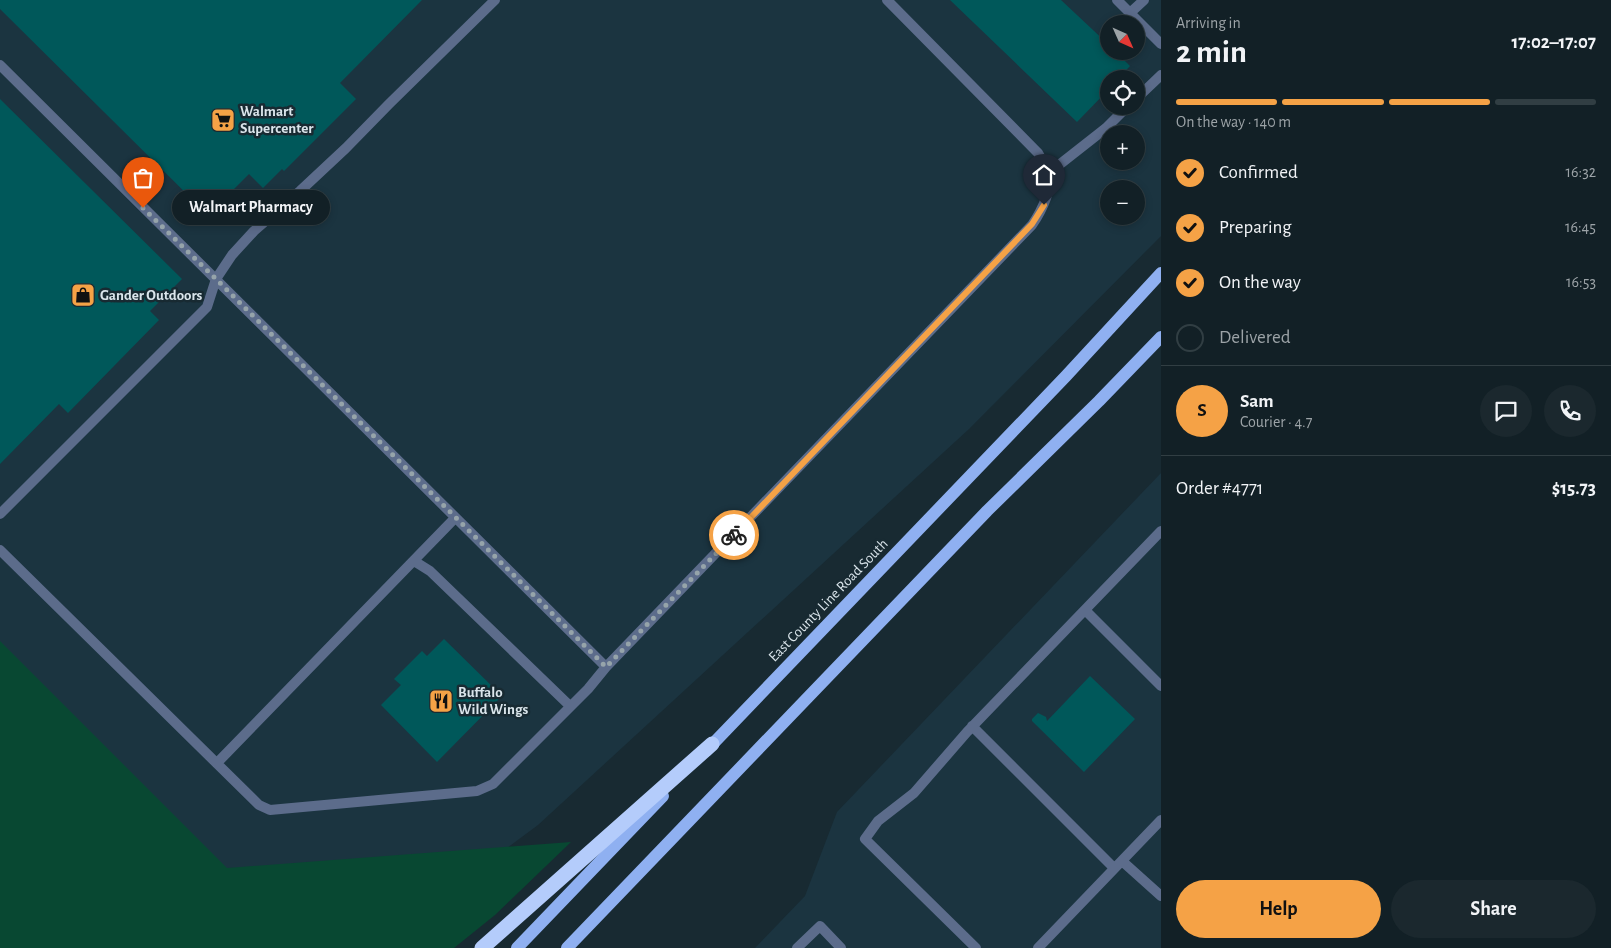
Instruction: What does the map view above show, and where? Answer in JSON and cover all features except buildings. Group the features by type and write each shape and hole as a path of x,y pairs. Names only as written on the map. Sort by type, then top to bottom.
{"highway":[{"path":"482,948 712,744"}],"main road":[{"name":"East County Line Road South","path":"517,948 1059,383 1161,273"},
{"path":"567,948 988,511 1161,337"}],"lane":[{"path":"0,514 207,307 216,279 232,255 254,231 346,148 494,0"},
{"path":"0,550 259,805 270,810 477,790 493,784 588,688 606,667 1032,224 1044,205 1049,190 1050,172 1038,153 887,0"},
{"path":"1117,0 1161,44"},
{"path":"1130,14 1144,0"},
{"path":"0,65 606,667"},
{"path":"1145,90 1161,75"},
{"path":"1050,172 1106,128 1119,115"},
{"path":"217,763 456,518"},
{"path":"976,948 865,838 878,820 914,793 972,726 1161,531"},
{"path":"414,561 430,571 570,706"},
{"path":"1085,610 1161,686"},
{"path":"972,726 1118,864 1161,896"},
{"path":"1038,948 1161,820"},
{"path":"798,948 820,926 841,948"}],"shaded area":[{"path":"0,0 1161,0 1161,236 969,429 538,825 393,933 0,948"},
{"path":"1161,473 1161,948 755,948 805,896 837,812"}],"green space":[{"path":"0,641 227,868 571,842 495,915 454,948 0,948"}],"way so far":[{"path":"143,208 606,667 734,535"}],"place":[{"name":"Walmart Supercenter","path":"223,120"},
{"name":"Walmart Pharmacy","path":"143,208"},
{"name":"Gander Outdoors","path":"83,295"},
{"name":"Buffalo Wild Wings","path":"441,701"}],"route":[{"path":"734,535 1032,224 1044,205"}]}
